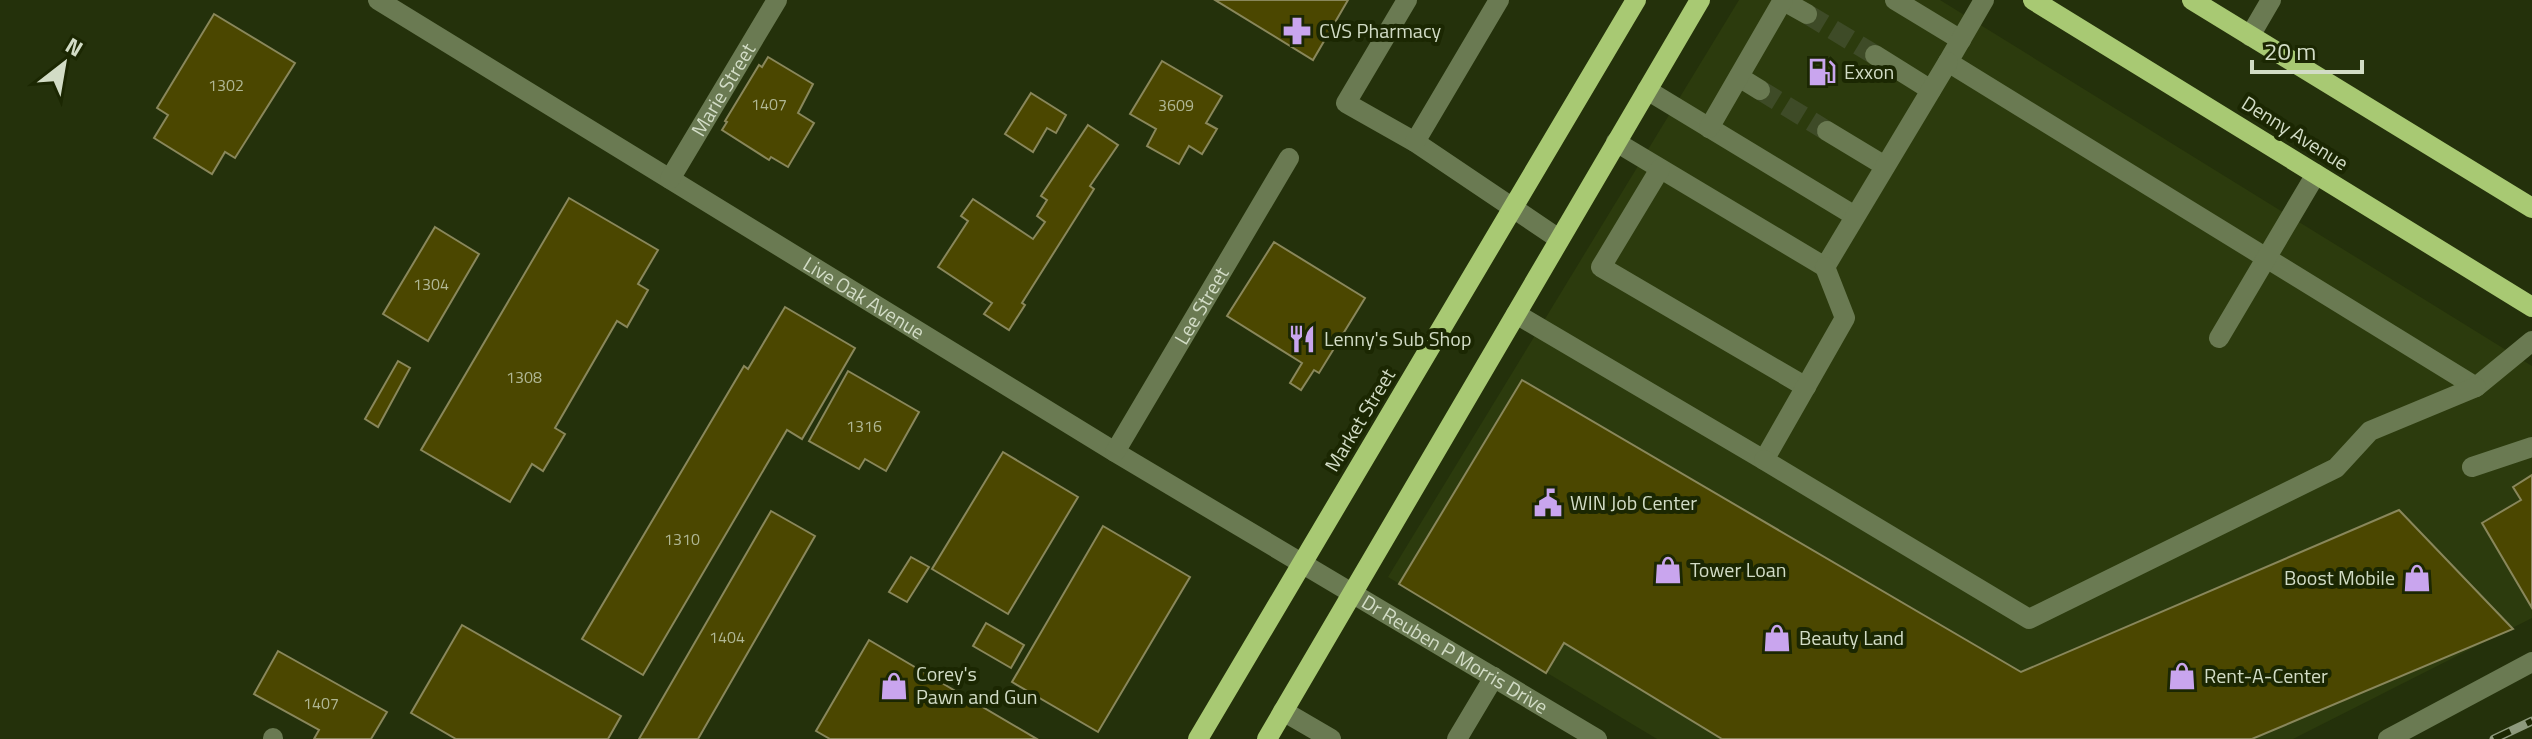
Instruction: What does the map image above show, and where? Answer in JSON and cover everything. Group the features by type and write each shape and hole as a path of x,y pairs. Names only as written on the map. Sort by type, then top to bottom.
{"main road":[{"name":"Market Street","path":"1198,739 1636,0"},
{"path":"1267,739 1700,0"},
{"name":"Denny Avenue","path":"2033,0 2532,307"},
{"path":"2192,0 2532,208"}],"street":[{"name":"Live Oak Avenue","path":"378,0 1115,452 1354,592"},
{"name":"Marie Street","path":"670,179 777,0"},
{"path":"1407,0 1346,103 1415,142 1559,239"},
{"path":"1415,142 1499,0"},
{"path":"1709,128 1783,0 1807,14"},
{"path":"1895,0 1961,40"},
{"path":"1825,267 1984,0"},
{"path":"2250,36 2271,0"},
{"path":"1875,55 1931,90"},
{"path":"1948,62 2476,387"},
{"path":"1739,77 1760,90"},
{"path":"1647,90 1855,216"},
{"path":"1827,131 1885,166"},
{"path":"1616,142 1825,267 1845,318 1764,460"},
{"name":"Lee Street","path":"1115,452 1289,158"},
{"path":"1660,169 1601,267 1806,387"},
{"path":"2219,338 2316,174"},
{"path":"1516,314 2029,619 2336,468 2370,431 2476,387 2532,341"},
{"path":"2472,467 2532,447"},
{"name":"Dr Reuben P Morris Drive","path":"1354,592 1597,739"},
{"path":"2388,739 2532,662"},
{"path":"1457,739 1494,677"},
{"path":"1283,711 1331,739"}],"shaded area":[{"path":"1739,0 1940,0 2532,366 2532,618 2293,739 1657,739 1388,577"}],"building":[{"name":"CVS Pharmacy","path":"1215,0 1348,0 1313,60"},
{"path":"214,14 295,63 235,158 225,152 212,174 154,138 168,115 157,108"},
{"path":"768,57 813,84 798,113 814,123 788,167 771,157 769,160 722,130 759,65 762,67"},
{"path":"1162,61 1222,96 1206,123 1217,129 1202,154 1189,146 1179,164 1147,146 1156,129 1130,114"},
{"path":"1031,93 1066,115 1056,133 1047,128 1033,152 1005,134"},
{"path":"1088,125 1118,145 1090,186 1094,189 1022,303 1025,305 1009,330 984,314 992,303 938,267 968,221 961,216 973,199 1033,239 1045,222 1037,216 1047,200 1041,196"},
{"path":"569,198 658,250 638,284 648,290 627,327 617,321 555,428 565,434 543,471 532,464 510,502 421,450"},
{"path":"435,227 479,254 428,341 383,314"},
{"name":"Lenny's Sub Shop","path":"1274,242 1365,298 1319,373 1314,370 1301,390 1290,383 1302,363 1227,316"},
{"path":"785,307 855,348 802,439 787,430 643,675 582,639 744,366 748,369"},
{"path":"398,361 410,368 378,427 365,419"},
{"path":"848,371 919,412 886,471 865,459 859,469 809,441"},
{"path":"1522,380 2021,672 2399,510 2513,629 2252,739 1722,739 1564,643 1546,673 1399,584"},
{"path":"1003,452 1078,497 1008,614 932,569"},
{"path":"2532,475 2532,608 2482,523 2521,500 2513,487"},
{"path":"771,511 815,536 698,739 639,739"},
{"path":"1103,526 1190,577 1098,732 1012,682"},
{"path":"911,557 929,567 907,602 889,592"},
{"path":"986,623 1024,645 1011,668 973,646"},
{"path":"462,625 621,716 608,739 456,739 411,713"},
{"name":"Corey's Pawn and Gun","path":"869,640 1037,739 830,739 816,731"},
{"path":"278,651 387,712 371,739 314,739 319,730 254,694"}],"tunnel":[{"path":"1807,14 1875,55"},
{"path":"1760,90 1827,131"}],"railway":[{"path":"2494,739 2532,721"}],"place":[{"name":"CVS Pharmacy","path":"1297,31"},
{"name":"Exxon","path":"1822,72"},
{"name":"Lenny's Sub Shop","path":"1302,339"},
{"name":"WIN Job Center","path":"1548,503"},
{"name":"Tower Loan","path":"1668,570"},
{"name":"Boost Mobile","path":"2417,578"},
{"name":"Beauty Land","path":"1777,638"},
{"name":"Rent-A-Center","path":"2182,676"},
{"name":"Corey's Pawn and Gun","path":"894,686"}]}
